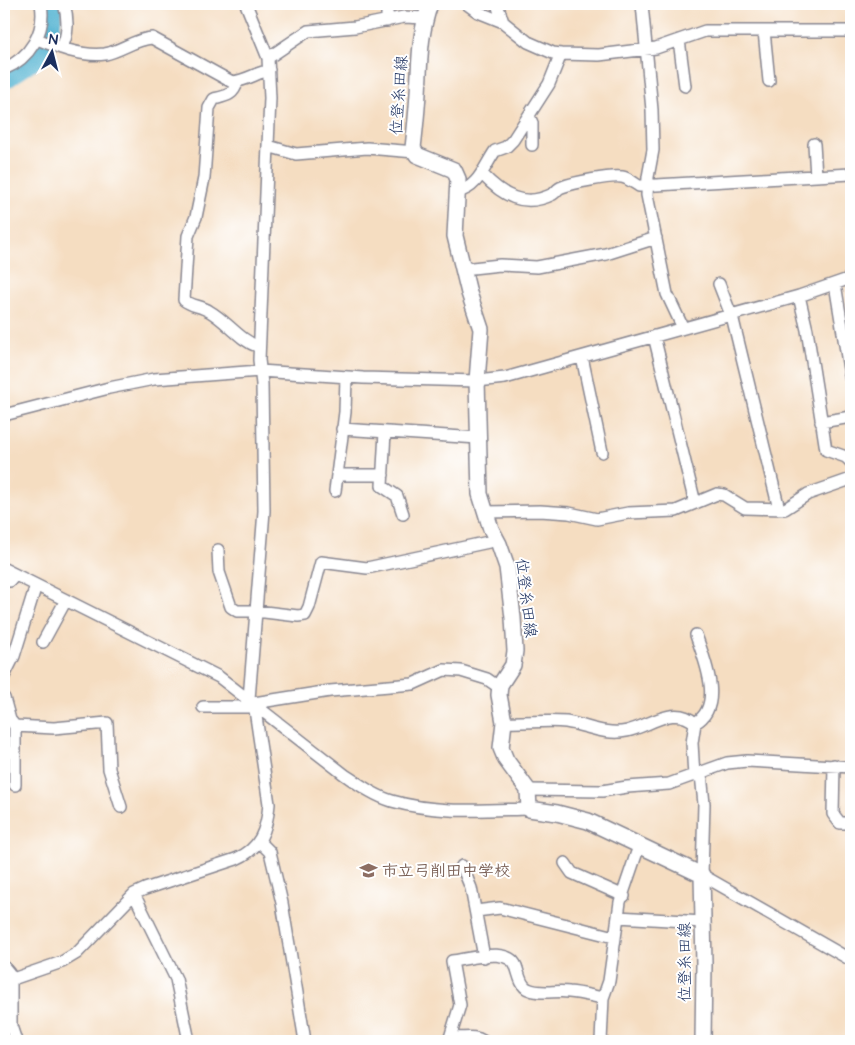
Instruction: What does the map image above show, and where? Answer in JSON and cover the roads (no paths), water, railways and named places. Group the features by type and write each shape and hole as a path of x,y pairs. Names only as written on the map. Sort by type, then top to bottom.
{"main road":[{"name":"位登糸田線","path":"427,11 418,56 418,92 413,148 415,152 454,170 458,179 455,236 481,329 477,381 480,494 485,512 508,567 515,651 512,665 500,688"},
{"path":"500,688 499,695 504,722 501,748 506,760 528,790 529,809 557,813 588,821 702,875"},
{"name":"位登糸田線","path":"702,875 702,1041"}],"street":[{"path":"4,69 38,40 42,13 41,4"},
{"path":"59,48 66,40 67,14 64,4"},
{"path":"8,981 62,962 77,953 134,894 250,853 259,841 269,814 253,703 256,611 264,511 259,348 268,146 269,70 268,58 246,4"},
{"path":"387,4 387,21"},
{"path":"467,4 478,12 503,22 528,42 553,53 561,54 600,55 647,49 705,32 851,31"},
{"path":"497,4 503,22"},
{"path":"642,4 647,49 653,150 647,186 667,294 683,328"},
{"path":"268,58 308,31 355,27 427,11"},
{"path":"764,31 769,82"},
{"path":"38,40 72,51 105,54 142,39 152,38 232,82 244,81 258,72 269,70"},
{"path":"679,40 685,86"},
{"path":"457,192 468,190 482,174 495,151 506,147 513,140 549,84 561,54"},
{"path":"237,82 236,88 230,95 214,99 209,108 206,160 196,217 188,236 184,300 188,304 210,311 249,344 259,348"},
{"path":"529,116 532,124 532,145"},
{"path":"814,144 816,176"},
{"path":"268,146 296,154 367,148 415,152"},
{"path":"482,174 504,194 518,200 543,197 554,193 560,187 614,177 623,177 638,186 647,186 851,174"},
{"path":"463,269 500,265 537,267 606,254 656,238"},
{"path":"4,415 109,388 154,379 260,371 346,377 477,381 505,378 799,296 851,278"},
{"path":"720,284 730,315 779,508"},
{"path":"836,284 851,381"},
{"path":"799,296 808,330 826,450 846,457 851,462"},
{"path":"654,336 695,503"},
{"path":"577,358 583,400"},
{"path":"577,358 602,452"},
{"path":"335,492 346,377"},
{"path":"822,422 851,416"},
{"path":"342,429 478,438"},
{"path":"385,432 382,486 397,496 403,514"},
{"path":"337,475 383,475"},
{"path":"485,512 540,511 569,513 597,519 628,513 676,511 717,494 724,495 745,508 786,509 808,494 851,479"},
{"path":"218,550 219,572 231,606 237,611 256,611 298,616 305,615 309,607 321,562 373,567 498,540"},
{"path":"4,569 219,676 345,775 367,790 391,801 436,810 529,809"},
{"path":"4,581 10,580 15,575"},
{"path":"4,676 14,656 36,585"},
{"path":"43,642 66,600"},
{"path":"695,723 701,720 707,712 711,693 704,658 696,635"},
{"path":"203,707 253,703 345,690 414,684 436,672 444,670 461,671 487,679 500,688"},
{"path":"4,698 9,722 15,786"},
{"path":"504,722 564,722 615,733 628,731 673,715 683,715 695,723"},
{"path":"9,722 54,728 108,723 109,769 121,807"},
{"path":"695,723 692,743 704,804 702,875 851,960"},
{"path":"528,790 602,791 669,784 727,763 747,762 851,767"},
{"path":"834,765 833,814 840,823 851,823"},
{"path":"259,841 270,852 282,903 305,1041"},
{"path":"601,1041 603,998 609,981 614,936 639,846"},
{"path":"565,864 572,873 624,896"},
{"path":"462,866 471,888 484,957"},
{"path":"134,894 176,979 189,1041"},
{"path":"476,911 500,908 614,936"},
{"path":"618,917 703,922"},
{"path":"483,1041 473,1037 450,1039 460,1005 452,961 501,955 510,957 516,963 524,986 529,990 548,992 568,991 603,998"},
{"path":"4,967 9,973 10,1024 16,1041"}],"waterway":[{"path":"4,81 39,57 51,32 54,4"}],"place":[{"name":"市立弓削田中学校","path":"368,871"}]}
